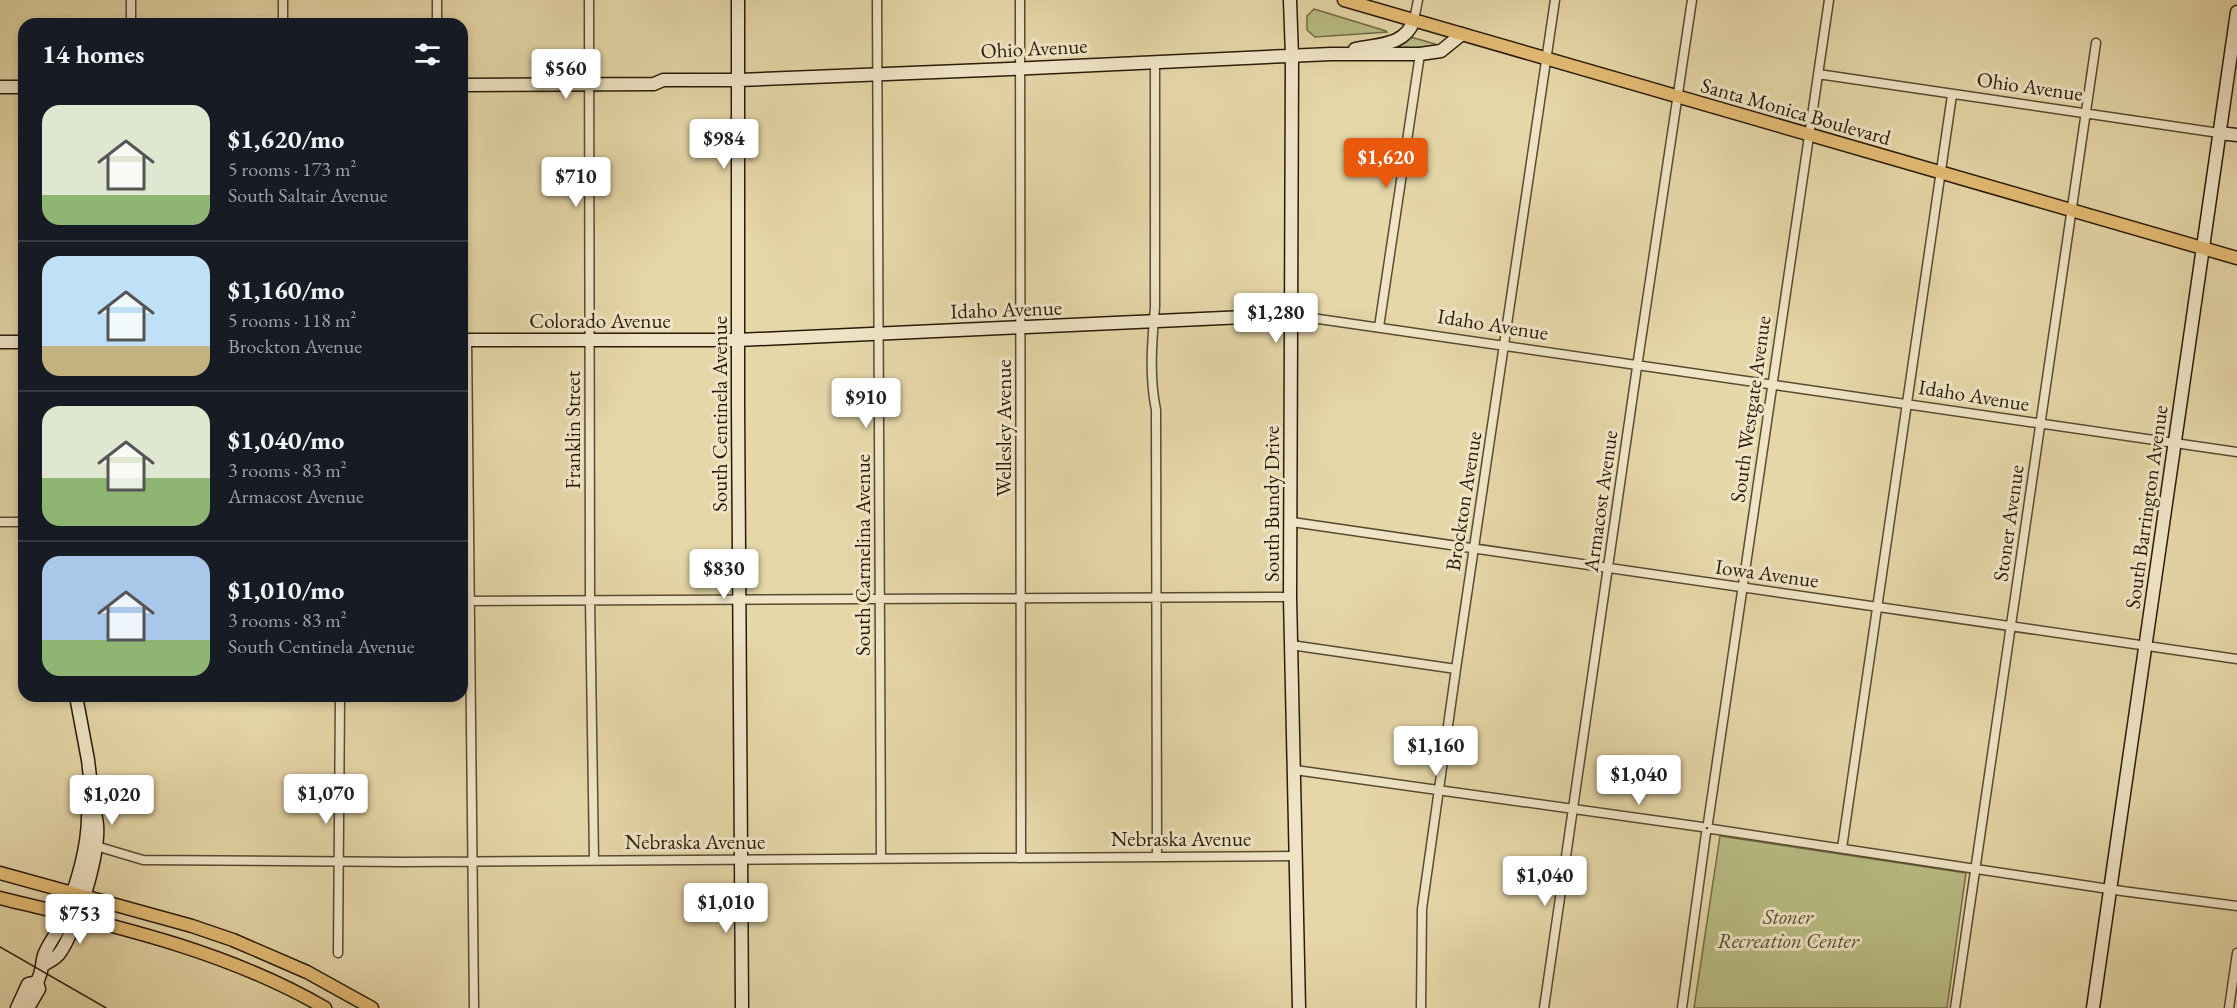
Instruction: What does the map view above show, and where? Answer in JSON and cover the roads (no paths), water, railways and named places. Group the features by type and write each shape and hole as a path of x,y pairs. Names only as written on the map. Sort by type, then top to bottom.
{"main road":[{"name":"Santa Monica Boulevard","path":"1344,0 2237,258"},
{"path":"0,873 233,940 307,972 372,1008"},
{"path":"0,898 78,917 238,965 325,1008"}],"street":[{"path":"131,0 131,18"},
{"path":"283,0 283,18"},
{"path":"437,0 437,18"},
{"name":"Franklin Street","path":"589,0 590,600 594,859"},
{"name":"South Centinela Avenue","path":"738,0 742,1008"},
{"name":"South Carmelina Avenue","path":"877,0 881,858"},
{"name":"Wellesley Avenue","path":"1020,0 1021,857"},
{"name":"South Bundy Drive","path":"1290,0 1292,56 1290,597 1299,1008"},
{"path":"1414,20 1418,0"},
{"name":"Brockton Avenue","path":"1421,1008 1422,909 1555,0"},
{"name":"Armacost Avenue","path":"1544,1008 1609,568 1636,367 1692,0"},
{"name":"South Westgate Avenue","path":"1682,1008 1829,0"},
{"name":"South Barrington Avenue","path":"2093,1008 2237,12"},
{"name":"Ohio Avenue","path":"1331,54 1403,38 1411,30 1414,20"},
{"name":"Ohio Avenue","path":"589,80 654,84 663,80 739,80 1331,54 1420,54 1441,51 1462,34"},
{"name":"Stoner Avenue","path":"1955,1008 2096,44"},
{"path":"1379,327 1420,54"},
{"path":"1155,62 1152,346 1153,393 1156,410 1157,856"},
{"name":"Ohio Avenue","path":"1818,74 2237,135"},
{"path":"468,77 589,80"},
{"path":"0,78 18,78"},
{"path":"468,85 589,80"},
{"path":"0,87 18,87"},
{"path":"1842,848 1952,95"},
{"name":"Idaho Avenue","path":"738,340 1291,315 1636,367 2237,452"},
{"name":"Colorado Avenue","path":"468,340 738,340"},
{"path":"0,342 18,342"},
{"path":"0,522 18,522"},
{"name":"Iowa Avenue","path":"1292,522 2237,659"},
{"path":"468,601 1290,597"},
{"path":"1291,645 1456,669"},
{"path":"44,965 58,955 78,917 96,846 97,819 77,702"},
{"path":"338,953 340,702"},
{"path":"468,702 474,1008"},
{"path":"1295,770 2237,906"},
{"path":"28,1008 39,989 37,982 44,965 43,957 64,914 82,858 88,816 94,812"},
{"name":"Nebraska Avenue","path":"96,846 143,860 471,861 1296,856"},
{"path":"2229,1008 2237,953"},
{"path":"17,1008 28,984 37,982"}],"tram line":[{"path":"0,947 106,1008"}],"park label":[{"name":"Stoner Recreation Center","path":"1788,928"}]}
